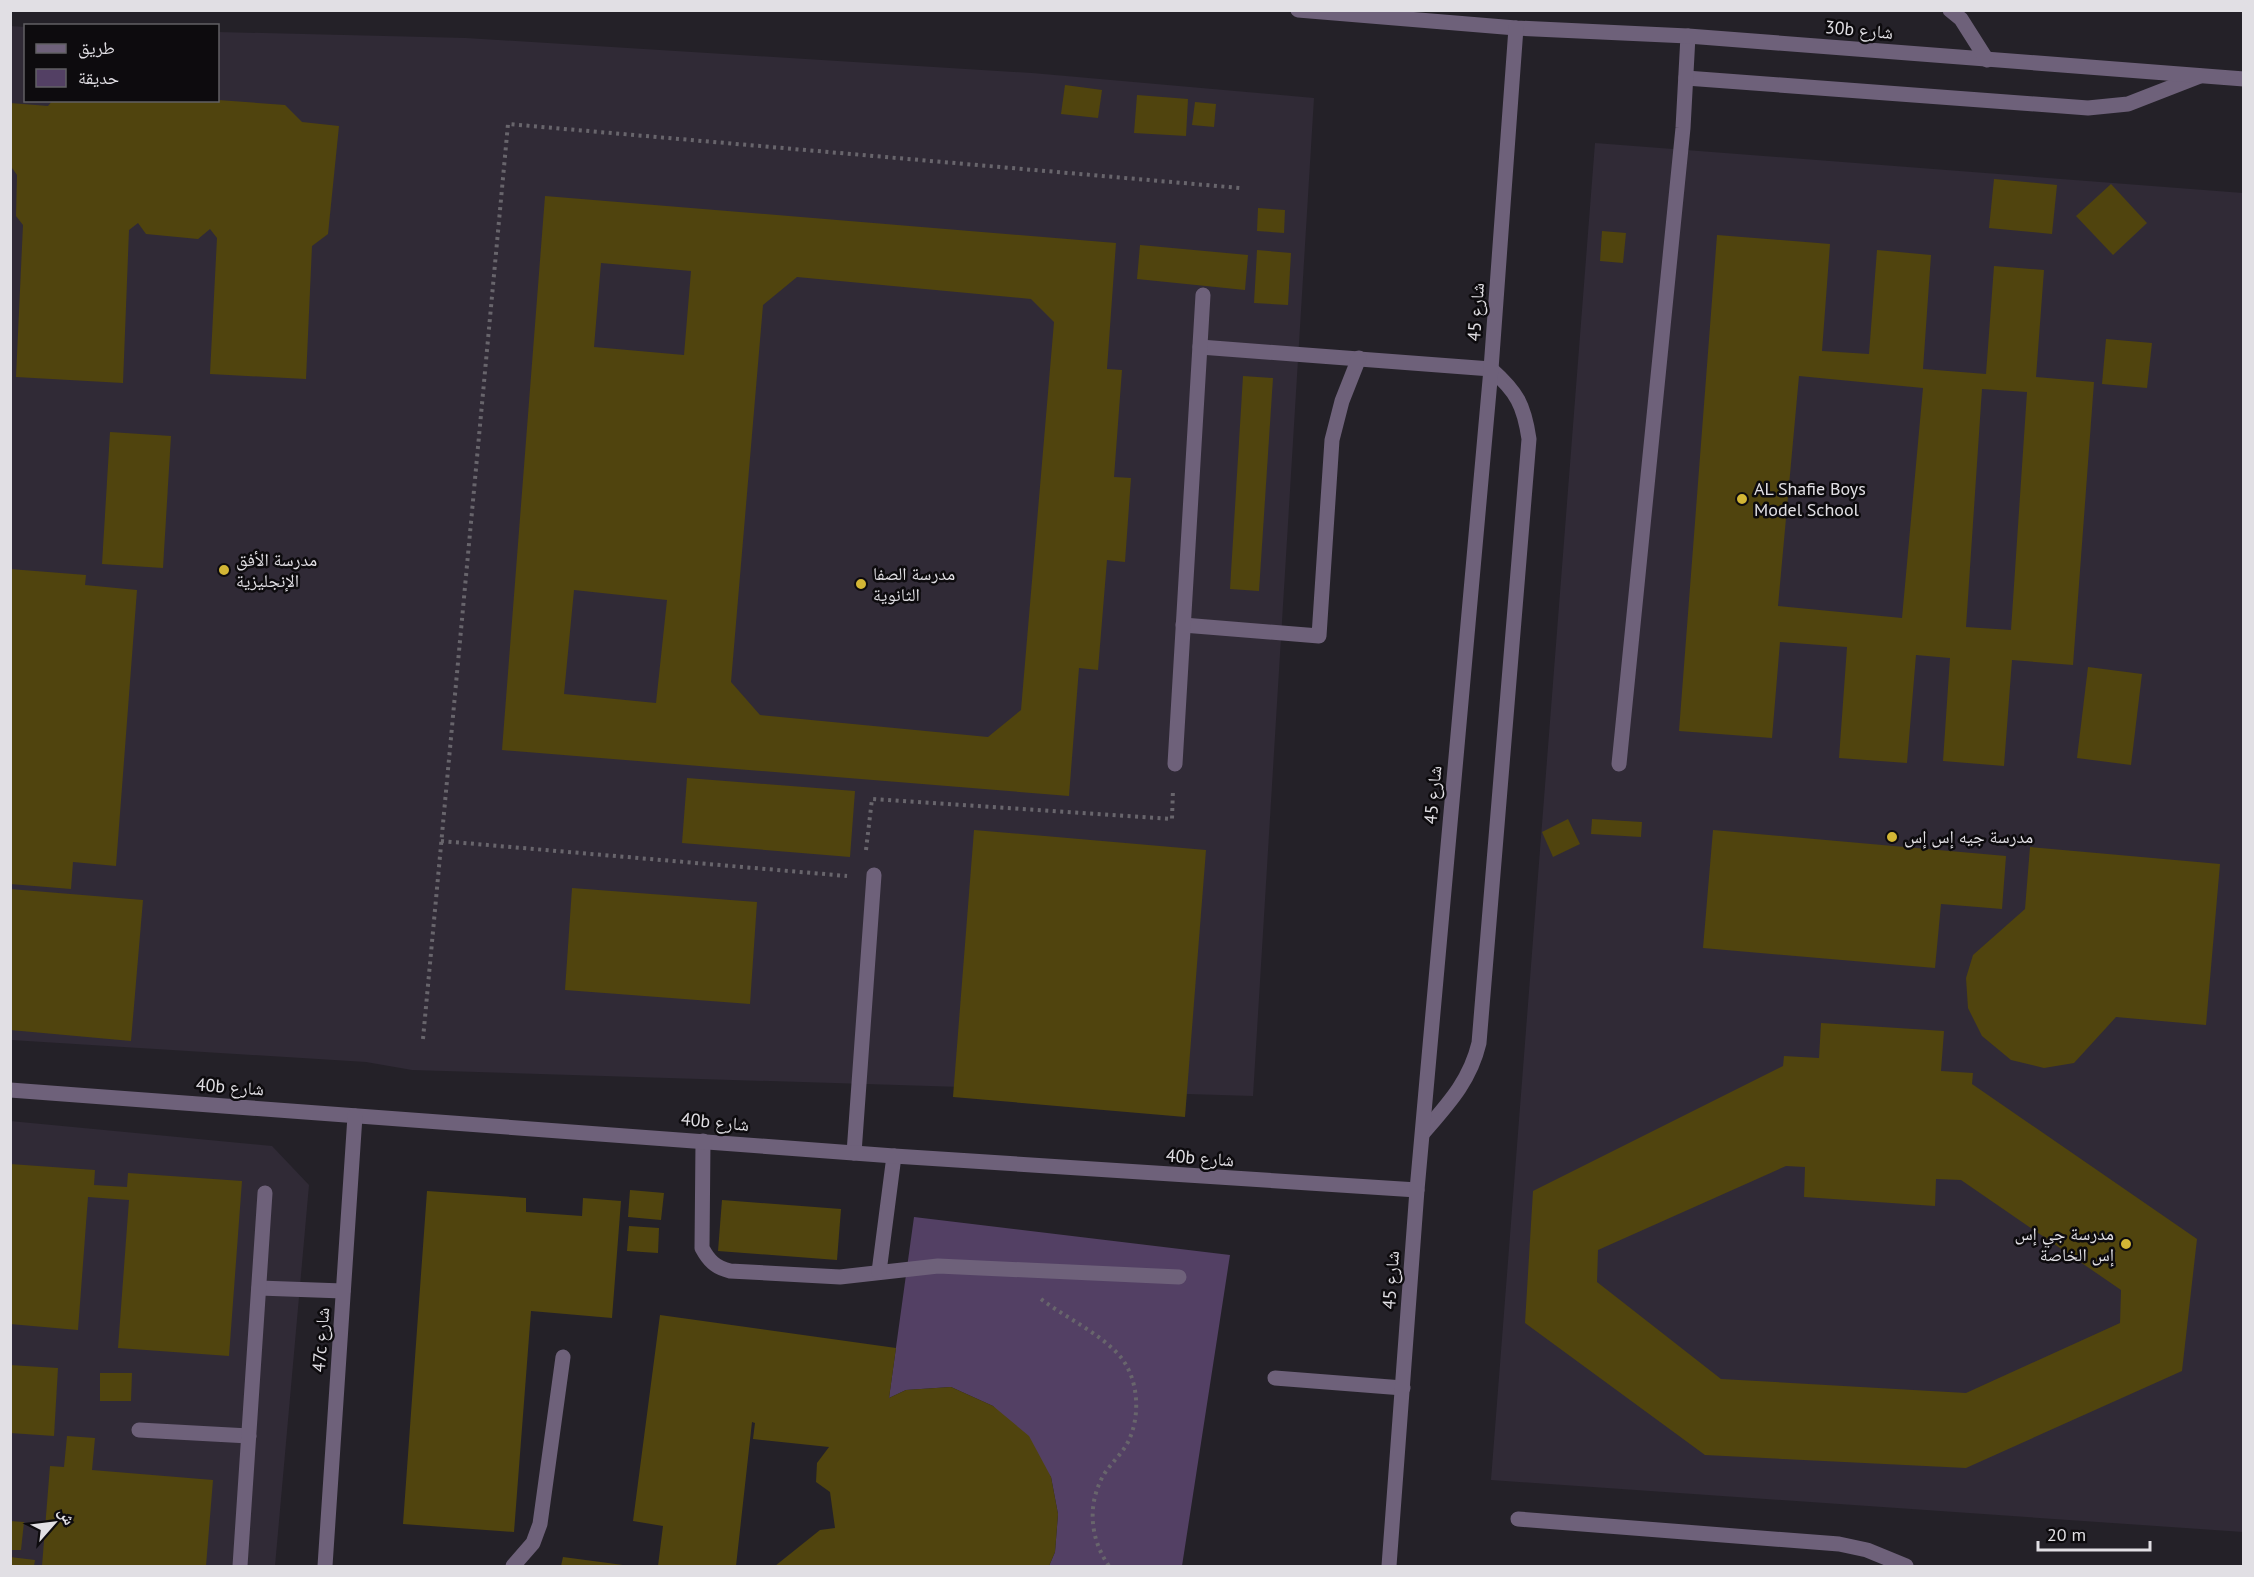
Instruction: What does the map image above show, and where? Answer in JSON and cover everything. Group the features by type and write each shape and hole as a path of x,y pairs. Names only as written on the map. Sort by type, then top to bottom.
{"street":[{"name":"30b شارع","path":"1298,10 1516,28 1688,36 2244,79"},
{"path":"1951,11 1961,19 1987,60"},
{"name":"شارع 45","path":"1389,1566 1417,1190 1491,369 1516,28"},
{"path":"1619,764 1683,128 1688,36"},
{"path":"1686,78 2088,108 2128,104 2200,76"},
{"path":"1174,764 1203,295"},
{"path":"1200,347 1491,369 1512,387 1525,412 1529,439 1479,1042 1466,1080 1455,1097 1423,1133"},
{"path":"1183,625 1319,636 1332,440 1342,401 1359,358"},
{"path":"854,1153 874,875"},
{"name":"40b شارع","path":"10,1090 894,1156 1417,1190"},
{"name":"47c شارع","path":"325,1566 355,1116"},
{"path":"703,1141 702,1248 707,1259 717,1268 840,1277 938,1266 1179,1277"},
{"path":"879,1272 894,1156"},
{"path":"240,1566 265,1193"},
{"path":"259,1287 343,1291"},
{"path":"513,1566 533,1543 540,1524 563,1357"},
{"path":"1275,1378 1403,1388"},
{"path":"139,1430 249,1436"},
{"path":"1518,1519 1839,1544 1867,1550 1906,1566"}],"path":[{"path":"423,1039 508,124 1240,188"},
{"path":"865,855 872,799 1172,819 1174,764"},
{"path":"441,841 851,876"},
{"path":"1006,1269 1070,1320 1105,1342 1121,1357 1131,1377 1136,1399 1135,1422 1128,1443 1104,1475 1093,1507 1096,1541 1109,1566"}],"shaded area":[{"name":"مدرسة الصفا الثانوية","path":"10,26 24,27 24,102 219,102 219,32 466,38 1032,73 1314,98 1253,1096 412,1070 366,1062 11,1040"},
{"name":"مدرسة جيه إس إس","path":"1595,143 2243,193 2243,1532 1491,1480"},
{"path":"10,1121 272,1146 309,1185 275,1566 11,1566"}],"green space":[{"path":"914,1217 1230,1255 1182,1566 1049,1566 1055,1552 1058,1514 1051,1477 993,1406 951,1387 906,1390 889,1398"}],"building":[{"path":"1065,85 1102,90 1098,118 1061,114"},
{"path":"1137,95 1188,99 1186,136 1134,133"},
{"path":"219,100 285,105 302,122 339,126 328,234 312,246 306,379 210,374 217,238 210,229 198,239 146,234 138,223 129,230 123,383 16,377 23,225 16,216 17,175 10,165 10,103 48,106 51,102 219,102"},
{"path":"1195,102 1216,104 1214,127 1192,125"},
{"path":"1994,179 2057,185 2052,234 1989,228"},
{"path":"2111,184 2147,223 2113,255 2076,216"},
{"path":"545,196 1116,243 1107,369 1122,370 1114,477 1131,478 1125,562 1107,560 1098,670 1079,668 1069,796 502,750","holes":["601,263 691,271 684,355 594,347","797,277 1031,299 1054,322 1021,710 988,737 760,715 731,682 763,305","574,590 667,600 656,703 564,694"]},
{"path":"1258,208 1285,210 1284,233 1257,231"},
{"path":"1602,231 1626,233 1623,263 1600,261"},
{"name":"AL Shafie Boys Model School","path":"1717,235 1830,244 1822,351 1869,354 1877,250 1931,255 1923,369 1986,374 1994,266 2044,270 2036,377 2094,382 2073,665 2012,660 2004,766 1943,761 1950,658 1916,655 1907,763 1839,758 1847,647 1780,642 1772,738 1679,731","holes":["1799,376 1923,388 1902,618 1778,606","1982,389 2027,392 2011,630 1966,627"]},
{"path":"1140,245 1248,255 1245,290 1137,279"},
{"path":"1257,250 1291,253 1288,305 1254,303"},
{"path":"2106,339 2152,343 2147,388 2102,384"},
{"path":"1243,376 1273,378 1259,591 1230,589"},
{"path":"110,432 171,436 163,568 102,564"},
{"path":"10,569 86,575 85,585 137,590 116,866 73,862 71,889 10,884"},
{"path":"2088,667 2142,674 2131,765 2077,758"},
{"path":"687,778 855,791 850,857 682,843"},
{"path":"1568,819 1580,844 1553,857 1542,832"},
{"path":"1592,819 1642,822 1641,837 1591,834"},
{"path":"974,830 1206,850 1185,1117 953,1097"},
{"path":"1713,830 2006,856 2002,909 1941,904 1935,968 1703,948"},
{"path":"2030,847 2220,864 2206,1025 2116,1017 2074,1063 2044,1068 2011,1060 1982,1036 1968,1008 1966,978 1973,955 2025,909"},
{"path":"572,888 757,902 750,1004 565,990"},
{"path":"10,889 143,900 131,1041 10,1030"},
{"name":"مدرسة جي إس إس الخاصة","path":"1821,1023 1944,1031 1941,1071 1973,1073 1972,1084 2197,1239 2182,1371 1966,1468 1705,1455 1525,1323 1533,1191 1783,1066 1784,1056 1819,1058","holes":["1786,1166 1805,1167 1804,1197 1935,1206 1936,1179 1961,1180 2121,1290 2120,1323 1966,1393 1721,1379 1597,1282 1598,1250"]},
{"path":"10,1164 95,1170 94,1185 127,1187 128,1173 242,1181 229,1356 118,1348 129,1200 88,1197 78,1330 10,1324"},
{"path":"630,1190 664,1193 661,1220 628,1217"},
{"path":"427,1191 526,1198 526,1212 582,1216 583,1198 621,1201 612,1318 531,1311 514,1532 403,1524"},
{"path":"722,1200 841,1209 837,1260 718,1251"},
{"path":"629,1226 659,1228 658,1253 627,1251"},
{"path":"660,1315 896,1348 889,1398 906,1390 951,1387 993,1406 1029,1436 1051,1477 1058,1514 1055,1552 1049,1566 775,1566 820,1530 835,1528 830,1492 816,1482 817,1463 829,1447 753,1439 755,1423 752,1422 736,1566 658,1566 663,1526 633,1521"},
{"path":"10,1365 58,1368 54,1436 10,1433"},
{"path":"100,1373 132,1373 131,1401 100,1401"},
{"path":"67,1436 95,1438 92,1470 213,1480 206,1566 42,1566 50,1466 64,1467"},
{"path":"10,1521 24,1522 21,1550 10,1550"},
{"path":"10,1557 35,1560 34,1566 10,1566"},
{"path":"563,1557 623,1565 623,1566 561,1566"}],"place":[{"name":"AL Shafie Boys Model School","path":"1742,499"},
{"name":"مدرسة الأفق الإنجليزية","path":"224,570"},
{"name":"مدرسة الصفا الثانوية","path":"861,584"},
{"name":"مدرسة جيه إس إس","path":"1892,837"},
{"name":"مدرسة جي إس إس الخاصة","path":"2126,1244"}]}
